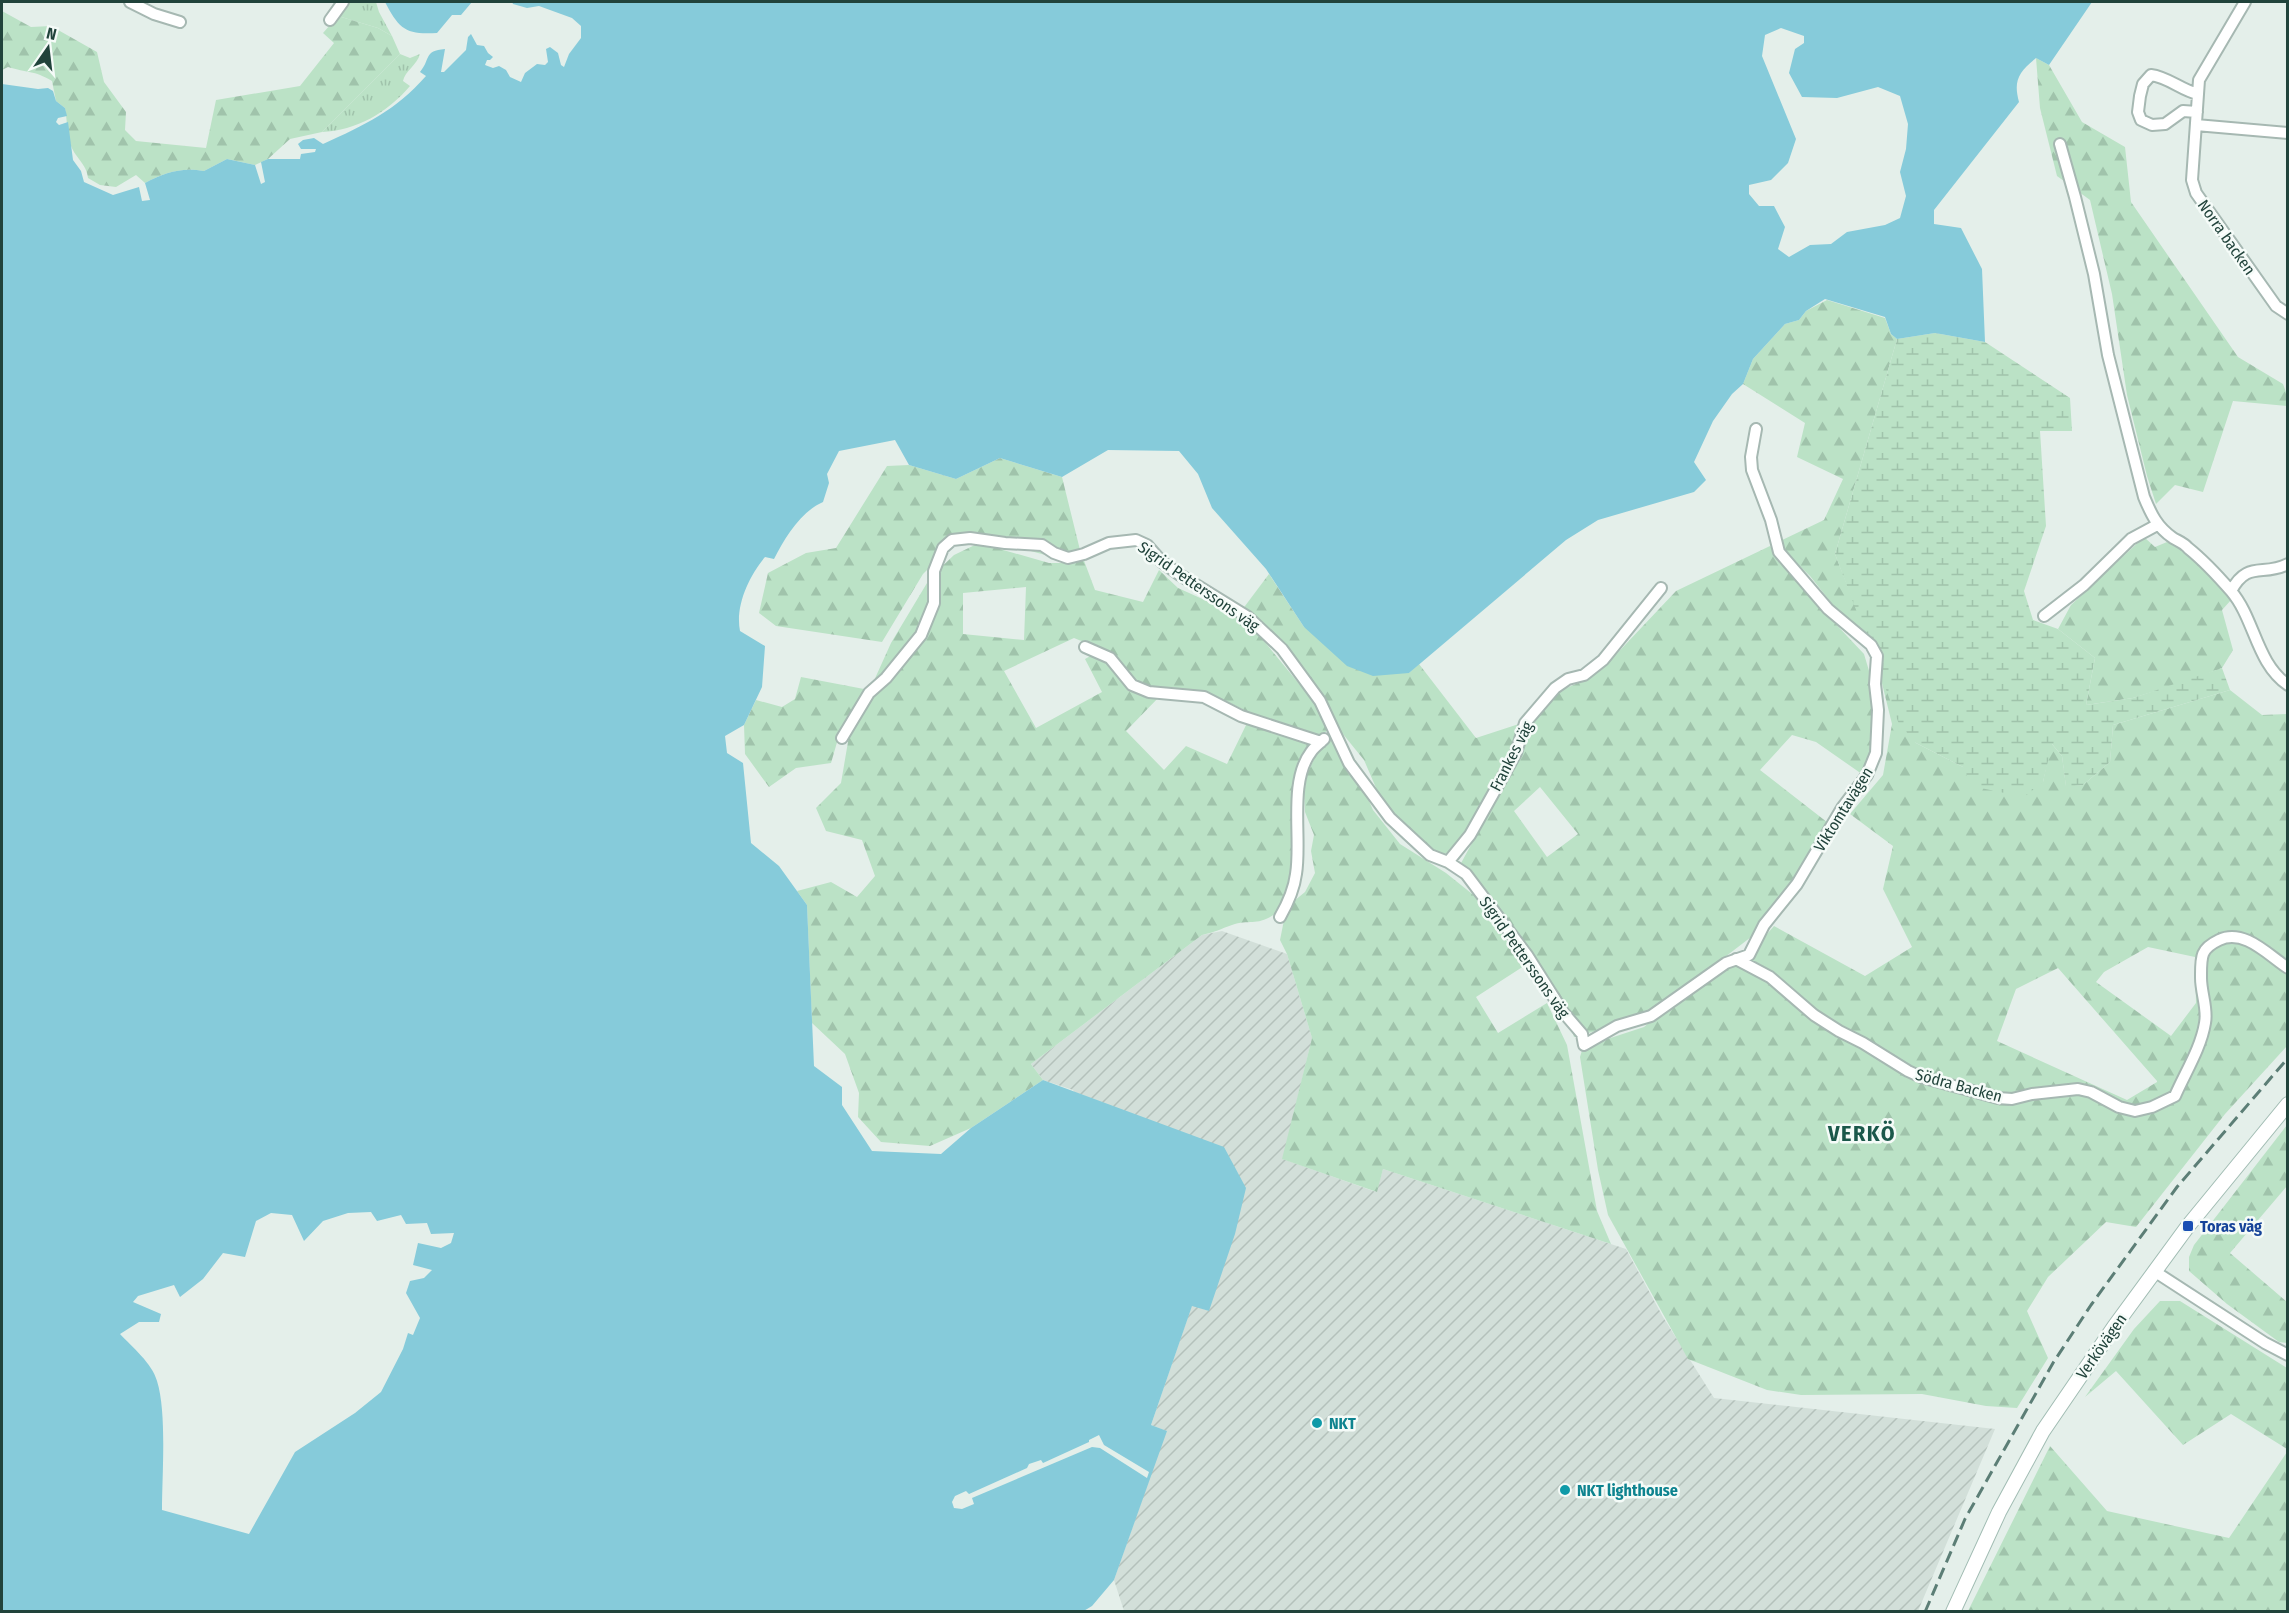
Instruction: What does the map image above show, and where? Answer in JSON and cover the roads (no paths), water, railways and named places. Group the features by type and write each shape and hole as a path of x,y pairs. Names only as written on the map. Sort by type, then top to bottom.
{"main road":[{"name":"Verkövägen","path":"1953,1611 1999,1512 2043,1431 2154,1271 2203,1206 2288,1104"}],"street":[{"path":"130,2 154,14 180,22"},
{"path":"330,20 343,2"},
{"name":"Norra backen","path":"2245,2 2199,80 2192,180 2196,193 2276,306 2288,314"},
{"path":"2197,112 2183,111 2165,124 2152,125 2141,120 2138,112 2143,84 2151,75 2160,76 2187,92 2198,94"},
{"path":"2196,125 2288,133"},
{"path":"2060,144 2094,274 2114,377 2144,497 2151,515 2157,525 2187,546 2231,591 2269,664 2288,685"},
{"name":"Viktomtavägen","path":"1584,1045 1597,1035 1617,1026 1651,1016 1726,963 1749,955 1764,925 1797,884 1842,808 1867,775 1876,753 1877,656 1871,645 1828,609 1779,552 1771,520 1752,470 1751,457 1756,429"},
{"path":"2044,616 2084,585 2131,539 2157,525"},
{"name":"Sigrid Petterssons väg","path":"842,738 869,693 886,678 921,635 934,603 934,571 944,548 952,540 970,537 1005,543 1042,545 1068,558 1109,543 1136,540 1147,545 1162,562 1179,575 1248,617 1282,649 1320,701 1349,763 1390,818 1430,855 1448,862 1466,874 1527,955 1563,1011 1581,1034 1584,1045"},
{"path":"2231,591 2238,579 2248,572 2269,570 2288,564"},
{"name":"Frankes väg","path":"1448,862 1470,835 1516,753 1524,723 1555,688 1568,679 1584,675 1603,660 1661,588"},
{"path":"1084,647 1110,658 1132,685 1149,692 1204,697 1241,716 1321,742"},
{"path":"1280,917 1290,899 1297,873 1302,769 1311,752 1333,730"},
{"name":"Södra Backen","path":"1736,959 1770,977 1814,1015 1839,1031 1921,1077 1998,1098 2012,1099 2032,1094 2078,1089 2091,1092 2119,1107 2134,1111 2152,1107 2175,1096 2206,1020 2201,980 2202,957 2207,946 2226,937 2248,940 2288,969"},
{"path":"2154,1271 2265,1343 2288,1355"}],"water":[{"path":"385,2 472,2 461,15 452,15 437,33 418,33 399,24"},
{"path":"512,2 2092,2 2049,65 2036,58 2025,68 2017,82 2019,102 1934,210 1934,224 1961,228 1982,269 1985,342 1935,333 1897,339 1891,334 1885,317 1825,299 1806,311 1799,320 1785,324 1753,359 1743,384 1732,394 1713,421 1694,462 1706,480 1694,492 1598,520 1566,540 1409,673 1373,676 1347,666 1304,627 1266,569 1212,508 1198,474 1179,451 1108,450 1062,477 1000,458 956,479 909,465 895,440 839,451 827,474 829,483 823,502 800,519 788,534 774,559 765,557 754,573 741,602 739,621 740,631 765,646 762,687 744,725 725,736 727,753 743,763 751,843 779,866 807,905 814,1066 842,1087 842,1105 872,1151 941,1154 971,1128 1043,1080 1224,1147 1246,1188 1235,1234 1209,1311 1192,1306 1151,1425 1167,1431 1114,1580 1092,1606 1082,1612 2,1611 2,84 38,89 48,88 53,91 56,101 65,108 67,116 58,118 56,122 59,125 68,122 73,160 81,171 84,182 113,195 139,187 142,201 150,200 145,183 174,171 204,171 227,159 255,165 261,184 265,182 261,162 268,159 300,159 301,154 315,152 316,149 301,149 298,144 303,140 314,138 323,144 379,116 403,99 426,76 420,72 430,54 445,49 441,72 444,72 466,50 468,37 471,34 477,45 484,46 493,57 487,60 485,65 493,68 499,66 506,70 510,77 521,82 525,73 537,64 545,65 548,62 546,49 550,47 558,53 561,65 564,67 569,54 581,38 581,26 572,18 539,6 527,8","holes":["1781,28 1804,36 1804,43 1795,49 1789,73 1802,97 1837,98 1878,87 1900,96 1908,124 1906,149 1900,172 1906,196 1900,218 1885,225 1847,232 1831,244 1810,245 1789,257 1778,249 1785,227 1774,206 1759,206 1749,194 1749,185 1771,180 1788,163 1796,139 1762,56 1765,35","371,1212 377,1221 401,1215 406,1224 427,1223 431,1234 454,1233 451,1243 441,1248 418,1243 413,1265 432,1270 424,1278 410,1281 406,1293 420,1318 413,1335 408,1333 403,1349 381,1392 355,1413 295,1452 249,1534 162,1510 163,1427 157,1381 146,1362 120,1334 139,1322 159,1322 161,1314 133,1302 138,1296 174,1285 180,1297 203,1279 223,1253 245,1257 256,1221 271,1213 292,1215 304,1241 323,1221 348,1213"]}],"railway":[{"path":"1925,1612 1965,1519 2053,1363 2091,1305 2177,1187 2288,1058"}],"place":[{"name":"Toras väg","path":"2188,1226"},
{"name":"NKT","path":"1317,1423"},
{"name":"NKT lighthouse","path":"1565,1490"}],"district":[{"name":"VERKÖ","path":"1862,1133"}]}
